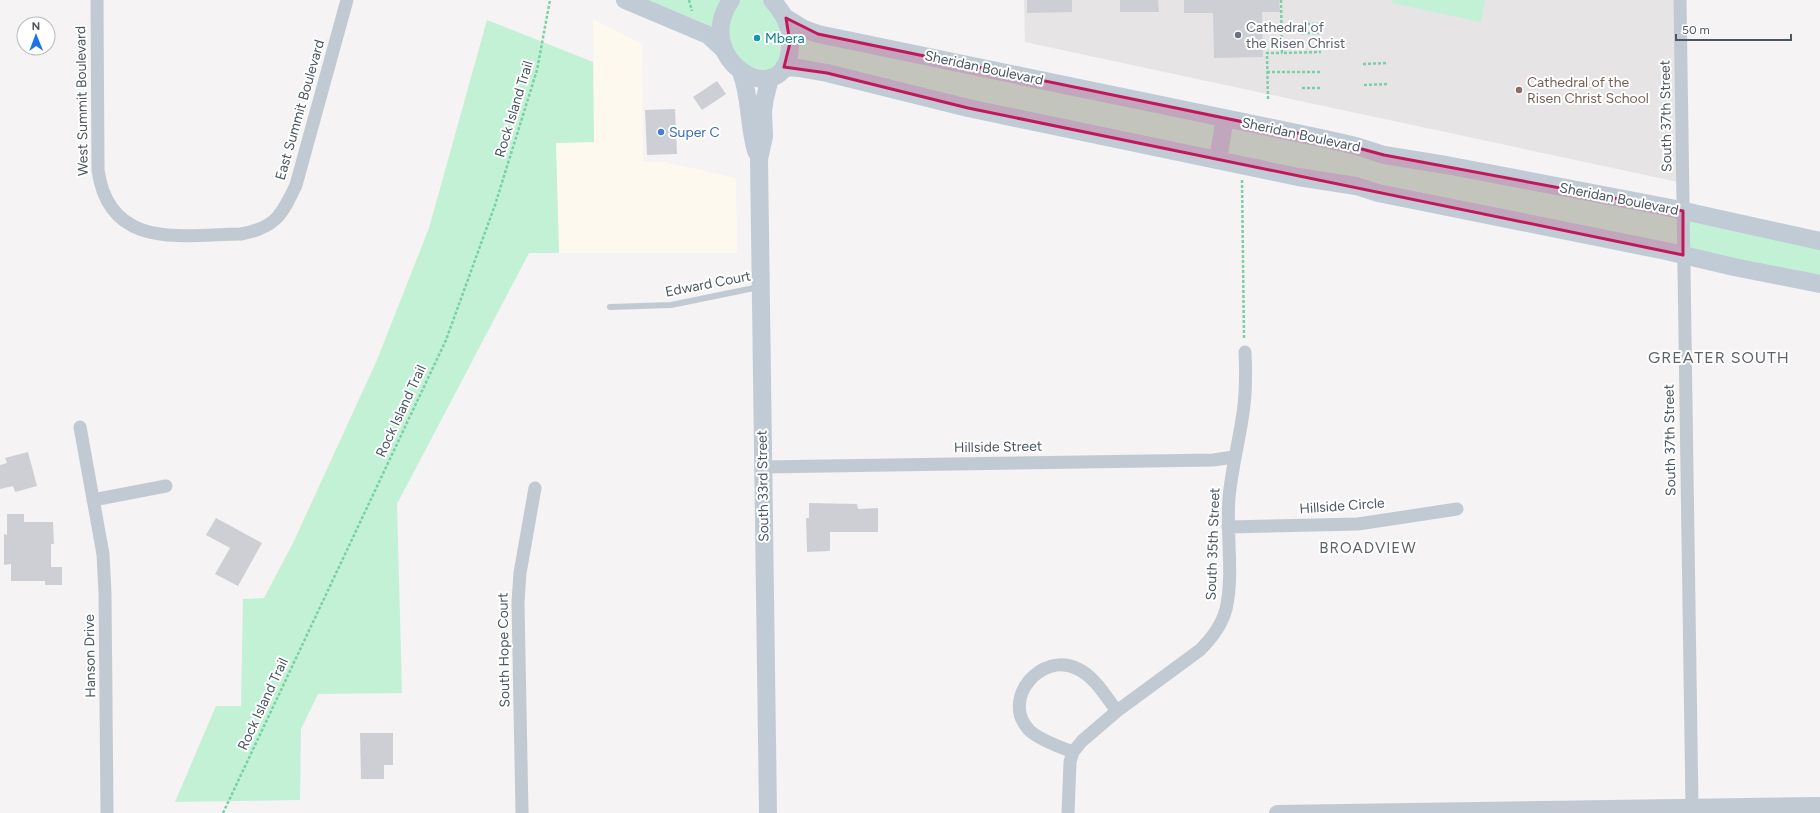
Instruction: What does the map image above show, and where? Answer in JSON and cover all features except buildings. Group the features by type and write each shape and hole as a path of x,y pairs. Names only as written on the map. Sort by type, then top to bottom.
{"main road":[{"path":"625,0 708,35 723,49 731,62 741,72 752,78 799,68 827,73 968,108 1683,254 1734,267 1820,284"},
{"path":"723,49 721,26 731,0"},
{"path":"772,0 786,18"},
{"name":"South 33rd Street","path":"768,813 762,286 759,159 764,136 763,111 765,98 777,73 789,55 790,43 786,18"},
{"name":"Sheridan Boulevard","path":"786,18 804,29 818,34 1356,146 1384,155 1461,168 1683,211 1820,241"},
{"name":"South 33rd Street","path":"741,72 747,87 750,103 752,135 759,159"},
{"path":"1218,159 1225,118"}],"street":[{"name":"West Summit Boulevard","path":"97,0 98,170 100,187 108,204 122,218 133,226 146,232 159,235 241,234 254,232 272,224"},
{"name":"East Summit Boulevard","path":"272,224 288,202 296,186 347,0"},
{"name":"South 37th Street","path":"1680,0 1692,807"},
{"name":"South 35th Street","path":"1068,813 1068,774 1073,752 1090,733 1200,650 1210,640 1221,623 1226,610 1229,590 1229,497 1234,457 1243,412 1246,376 1244,352"},
{"name":"Hanson Drive","path":"80,427 102,554 105,593 107,813"},
{"name":"Hillside Street","path":"763,467 1212,460 1234,457"},
{"path":"93,500 166,486"},
{"name":"South Hope Court","path":"522,813 518,602 520,573 535,488"},
{"name":"Hillside Circle","path":"1228,527 1358,524 1457,509"},
{"path":"1073,752 1030,731 1022,718 1019,705 1020,695 1024,686 1033,675 1045,668 1055,665 1078,668 1090,677 1118,711"},
{"path":"1277,813 1536,811 1692,807 1811,808"}],"lane":[{"name":"Edward Court","path":"610,307 671,305 762,286"}],"path":[{"name":"Rock Island Trail","path":"223,813 446,340 495,205 538,66 550,0"},
{"path":"1281,0 1282,52"},
{"path":"1302,24 1320,24"},
{"path":"1302,33 1320,33"},
{"path":"1268,99 1267,52 1320,52"},
{"path":"1363,64 1388,63"},
{"path":"1267,72 1321,72"},
{"path":"1364,85 1388,84"},
{"path":"1302,88 1321,88"},
{"path":"1242,195 1244,352"}],"highlighted area":[{"path":"786,18 818,34 1321,138 1384,155 1683,211 1683,255 968,108 827,73 784,67 790,43"}],"shaded area":[{"path":"1024,0 1680,0 1683,183 1025,42"},
{"path":"593,19 642,44 643,162 665,162 736,178 737,253 559,253 556,143 594,142"}],"green space":[{"path":"625,0 772,0 792,23 1820,241 1820,284 811,70 765,79 723,49"},
{"path":"1393,0 1485,0 1481,22 1392,3"},
{"path":"487,20 593,62 594,142 556,143 559,253 529,253 397,504 402,693 318,694 301,729 300,800 175,802 216,706 241,706 243,599 264,598 294,541 377,360 429,228"}],"place":[{"name":"Cathedral of the Risen Christ","path":"1238,35"},
{"name":"Mbera","path":"757,38"},
{"name":"Cathedral of the Risen Christ School","path":"1519,90"},
{"name":"Super C","path":"661,132"}],"district":[{"name":"GREATER SOUTH","path":"1719,357"},
{"name":"BROADVIEW","path":"1368,548"}]}
